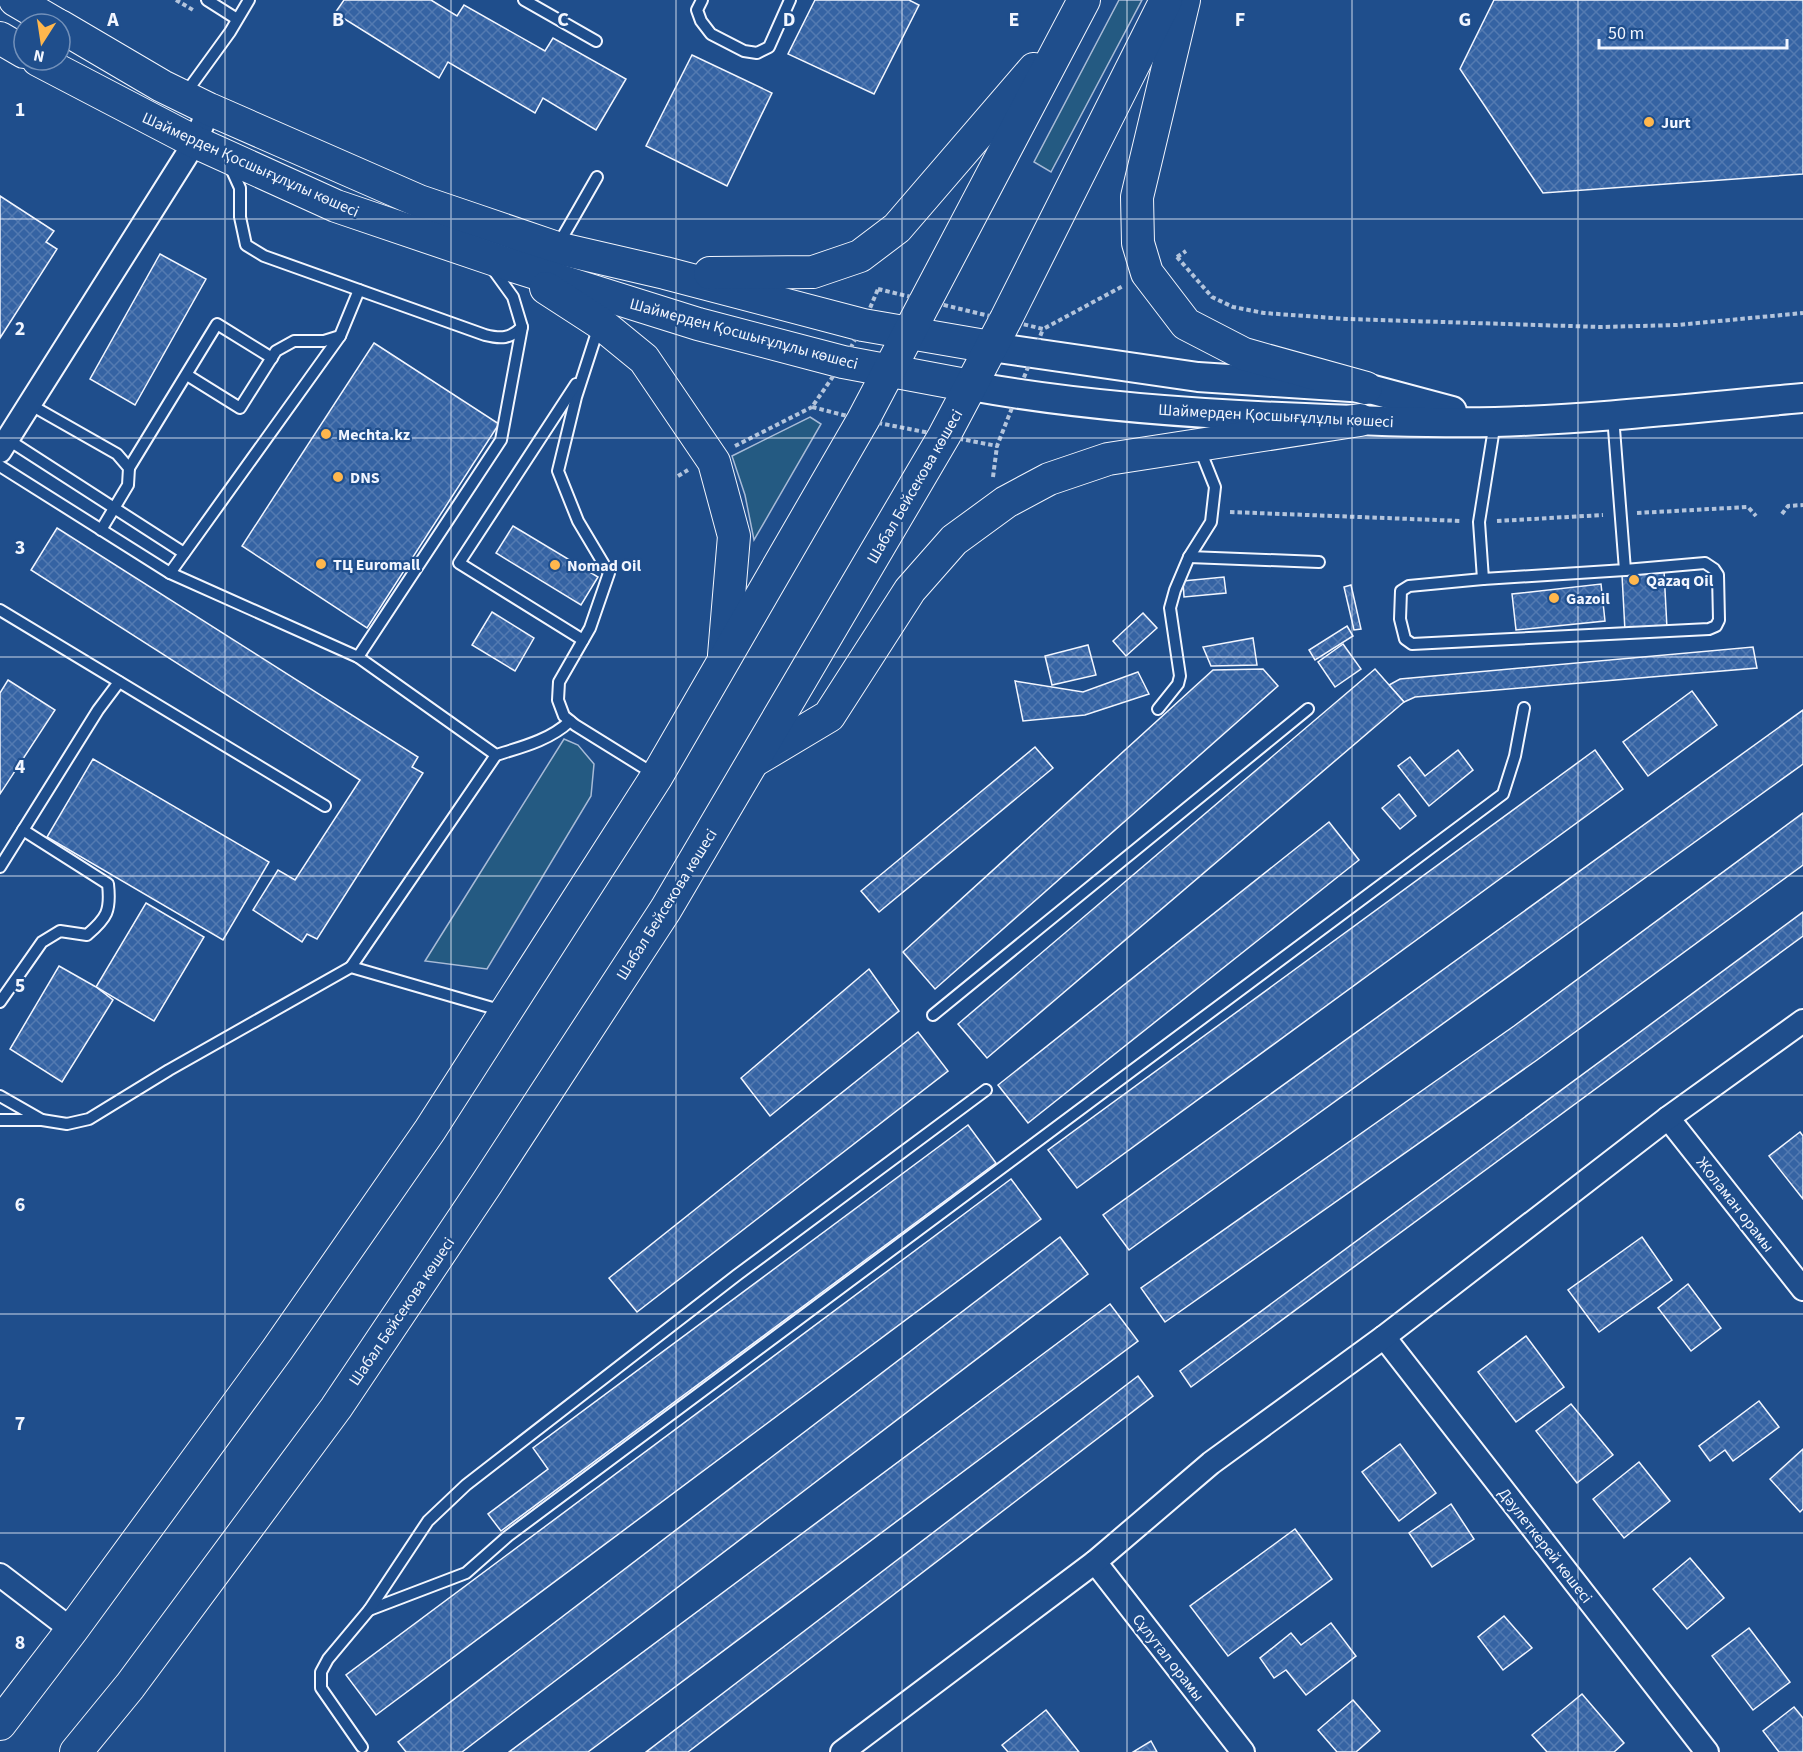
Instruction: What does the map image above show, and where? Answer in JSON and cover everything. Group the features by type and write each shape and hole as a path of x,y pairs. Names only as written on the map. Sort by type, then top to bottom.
{"main road":[{"name":"Шаймерден Қосшығұлұлы көшесі","path":"15,0 36,12"},
{"path":"0,1724 72,1630 283,1340 430,1130 657,776 862,420 1084,0"},
{"name":"Шабал Бейсекова көшесі","path":"76,1752 130,1686 336,1408 487,1183 666,909 944,436 1006,319 1166,0"},
{"path":"1184,0 1137,197 1138,243 1148,273 1186,324 1244,354 1366,388"},
{"path":"665,273 813,272 860,256 897,228 1068,30"},
{"name":"Шаймерден Қосшығұлұлы көшесі","path":"72,33 196,103 419,201 557,248 665,273 863,325 991,347"},
{"name":"Шаймерден Қосшығұлұлы көшесі","path":"61,72 195,142 336,206 513,266 698,324 843,362 970,386"},
{"path":"513,266 600,323 644,359 712,458 734,536 723,664"},
{"path":"753,761 829,716 910,590 954,540 1006,502 1049,479 1108,459 1360,420"}],"street":[{"path":"3,445 195,142 196,103"},
{"name":"Шаймерден Қосшығұлұлы көшесі","path":"991,347 1198,377 1366,388 1495,422"},
{"name":"Шаймерден Қосшығұлұлы көшесі","path":"970,386 1017,395 1196,414 1495,422 1613,415 1803,398"},
{"path":"842,1752 1095,1562 1211,1463 1384,1337 1668,1118 1803,1021"},
{"name":"Жоламан орамы","path":"1668,1118 1803,1289"},
{"name":"Дәулеткерей көшесі","path":"1384,1337 1707,1752"},
{"name":"Сұлутал орамы","path":"1095,1562 1243,1752"},
{"path":"0,1575 72,1630"}],"lane":[{"path":"207,0 237,19"},
{"path":"196,103 230,32 249,0"},
{"path":"524,0 596,41"},
{"path":"702,0 697,10 701,21 711,34 744,51 757,53 770,47 790,0"},
{"path":"225,155 240,188 240,217 246,245 264,256 485,335 499,338 513,336 522,327"},
{"path":"557,248 597,177"},
{"path":"358,657 501,440 522,327 513,297 483,256"},
{"path":"170,573 339,336 359,290"},
{"path":"600,323 576,397 558,471 578,521 609,573 590,628 559,682 558,700 564,716 570,721 657,776"},
{"path":"101,530 128,485 129,468 217,324 272,358"},
{"path":"186,375 240,408 276,351 294,341 324,342 339,336"},
{"path":"583,640 459,563 585,371"},
{"path":"29,404 117,454 129,468"},
{"path":"1613,415 1625,570"},
{"path":"1484,579 1479,522 1495,422"},
{"path":"1158,709 1179,684 1180,676 1170,608 1175,590 1189,557 1211,522 1215,487 1198,444"},
{"path":"3,445 114,508 184,553"},
{"path":"0,466 170,573 358,657 496,755"},
{"path":"1189,557 1319,562"},
{"path":"1705,563 1714,568 1718,575 1719,620 1716,626 1708,629 1412,644 1405,639 1400,619 1401,591 1409,586 1484,579 1705,563"},
{"path":"0,610 325,806"},
{"path":"0,867 98,710 118,682"},
{"path":"369,1610 466,1573 508,1536 1503,794 1515,756 1524,708"},
{"path":"933,1015 1308,709"},
{"path":"0,1120 42,1120 67,1124 89,1119 169,1070 351,967 496,755 532,744 560,731 570,721"},
{"path":"0,1002 42,942 60,931 87,935 103,922 110,902 108,884 23,830"},
{"path":"351,967 506,1012"},
{"path":"362,1747 321,1688 321,1672 328,1659 369,1610 428,1521 466,1485 737,1275 986,1090"},
{"path":"0,1095 42,1120"}],"path":[{"path":"1043,329 1186,250"},
{"path":"1177,257 1212,297 1233,307 1264,313 1347,319 1601,327 1677,325 1803,313"},
{"path":"926,300 1006,319"},
{"path":"678,476 812,407 843,362"},
{"path":"812,407 862,420 997,446 1017,395"},
{"path":"1782,514 1788,506 1803,505"}],"shaded area":[{"path":"1119,0 1142,0 1051,172 1034,162"},
{"path":"810,417 821,424 754,540 745,495 732,456"},
{"path":"564,739 578,745 594,764 591,796 487,969 425,961"}],"building":[{"path":"344,0 431,0 457,16 464,5 545,51 553,38 626,79 596,130 543,98 535,113 448,62 439,78 335,13"},
{"path":"815,0 909,0 919,5 874,94 788,54"},
{"name":"Jurt","path":"1494,0 1803,0 1803,174 1543,193 1460,69"},
{"path":"692,55 772,93 727,186 646,146"},
{"path":"0,196 54,231 46,242 57,249 0,338"},
{"path":"160,254 206,279 135,405 90,379"},
{"path":"374,343 499,424 367,628 242,546"},
{"path":"513,526 598,577 581,605 496,553"},
{"path":"57,528 418,757 412,767 423,773 317,939 307,934 302,942 253,910 278,870 295,880 360,780 31,570"},
{"path":"1664,571 1667,628 1625,631 1622,575"},
{"path":"1224,577 1226,593 1184,597 1183,581"},
{"path":"1601,584 1605,621 1516,630 1512,594"},
{"path":"1351,585 1361,629 1354,630 1344,587"},
{"path":"492,612 534,638 515,671 472,645"},
{"path":"1143,613 1157,628 1126,656 1113,641"},
{"path":"1347,626 1353,636 1315,660 1309,650"},
{"path":"1253,638 1257,665 1211,666 1203,647"},
{"path":"1343,644 1361,669 1335,687 1318,662"},
{"path":"1088,645 1096,675 1052,685 1045,656"},
{"path":"1753,647 1757,668 1415,697 1404,702 1389,685 1400,679"},
{"path":"1263,669 1278,686 935,989 903,952 1213,670"},
{"path":"1375,669 1404,702 987,1058 958,1024"},
{"path":"1138,672 1149,694 1085,715 1023,721 1015,681 1083,692"},
{"path":"8,680 55,710 0,794 0,693"},
{"path":"1692,691 1717,725 1648,776 1623,742"},
{"path":"1803,710 1803,764 1129,1250 1103,1215"},
{"path":"1035,747 1053,768 879,912 861,891"},
{"path":"1458,750 1473,770 1429,806 1398,766 1410,757 1425,776"},
{"path":"1595,750 1623,789 1077,1188 1048,1150"},
{"path":"93,759 269,862 223,940 47,837"},
{"path":"1399,794 1416,816 1400,829 1382,808"},
{"path":"1803,813 1803,865 1537,1060 1165,1322 1141,1288 1514,1026"},
{"path":"1329,822 1359,860 1028,1123 998,1085"},
{"path":"146,903 204,937 154,1021 96,987"},
{"path":"1803,912 1803,936 1191,1387 1180,1371"},
{"path":"59,966 96,987 113,1000 62,1082 10,1049"},
{"path":"869,969 899,1011 770,1116 741,1078"},
{"path":"918,1032 948,1071 637,1312 609,1278"},
{"path":"968,1125 996,1163 501,1531 488,1514 548,1469 533,1448"},
{"path":"1800,1132 1803,1136 1803,1199 1769,1156"},
{"path":"1011,1179 1041,1219 376,1715 346,1675"},
{"path":"1060,1237 1088,1274 462,1752 406,1752 398,1742"},
{"path":"1642,1237 1672,1280 1599,1332 1568,1290"},
{"path":"1688,1284 1721,1328 1691,1351 1658,1308"},
{"path":"1110,1304 1138,1341 588,1752 509,1752"},
{"path":"1526,1336 1564,1387 1516,1422 1478,1372"},
{"path":"1138,1376 1153,1396 688,1752 646,1752"},
{"path":"1759,1401 1779,1427 1733,1461 1725,1450 1710,1461 1699,1446"},
{"path":"1571,1404 1613,1455 1577,1483 1536,1431"},
{"path":"1400,1444 1436,1493 1399,1521 1362,1472"},
{"path":"1803,1449 1803,1509 1800,1512 1770,1479"},
{"path":"1639,1462 1670,1501 1624,1538 1593,1499"},
{"path":"1451,1504 1474,1539 1432,1567 1409,1533"},
{"path":"1295,1529 1332,1579 1228,1656 1190,1606"},
{"path":"1690,1558 1724,1598 1687,1629 1653,1589"},
{"path":"1504,1616 1532,1648 1503,1670 1478,1637"},
{"path":"1331,1623 1356,1656 1306,1695 1286,1670 1274,1678 1260,1658 1291,1633 1301,1645"},
{"path":"1749,1628 1790,1682 1753,1710 1712,1656"},
{"path":"1582,1694 1624,1743 1614,1752 1547,1752 1532,1735"},
{"path":"1353,1700 1380,1731 1356,1752 1337,1752 1318,1730"},
{"path":"1794,1707 1803,1718 1803,1752 1779,1752 1763,1731"},
{"path":"1046,1710 1079,1752 1008,1752 1002,1745"},
{"path":"1151,1741 1157,1752 1133,1752"}],"place":[{"name":"Jurt","path":"1649,122"},
{"name":"Mechta.kz","path":"326,434"},
{"name":"DNS","path":"338,477"},
{"name":"ТЦ Euromall","path":"321,564"},
{"name":"Nomad Oil","path":"555,565"},
{"name":"Qazaq Oil","path":"1634,580"},
{"name":"Gazoil","path":"1554,598"}]}
